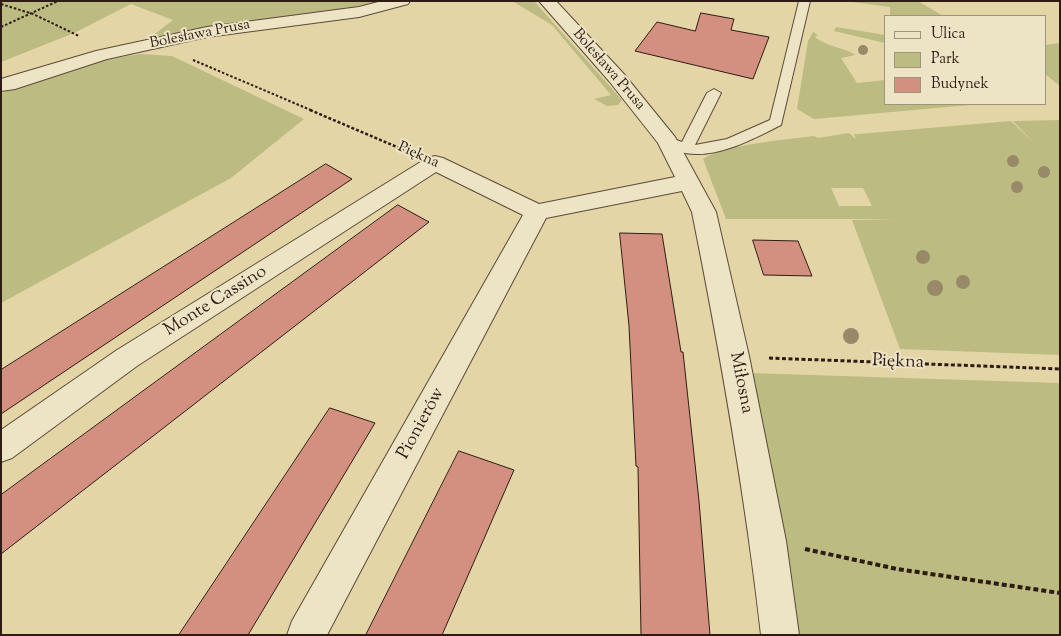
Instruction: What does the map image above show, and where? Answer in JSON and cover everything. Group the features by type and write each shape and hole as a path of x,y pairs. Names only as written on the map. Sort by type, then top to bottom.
{"street":[{"name":"Bolesława Prusa","path":"1,85 8,86 102,55 207,32 359,12 402,1"},
{"name":"Bolesława Prusa","path":"547,1 677,145"},
{"name":"Miłosna","path":"677,145 690,182 704,212 717,278 736,356 768,541 780,635"},
{"name":"Piękna","path":"435,163 537,212"},
{"name":"Monte Cassino","path":"1,448 127,358 435,163"},
{"path":"537,212 594,199 690,182"},
{"name":"Pionierów","path":"306,635 537,212"}],"lane":[{"path":"714,93 677,145 703,148 733,142 776,122 805,1"}],"path":[{"path":"1,27 58,1"},
{"path":"1,4 32,14 74,33 102,55"},
{"name":"Piękna","path":"154,44 435,163"},
{"name":"Piękna","path":"736,356 1060,369"},
{"path":"768,541 897,569 1060,593"}],"green space":[{"path":"1,1 385,1 367,6 242,22 148,39 173,20 131,4 74,33 1,62"},
{"path":"512,1 534,1 622,100 618,105 607,106 594,99 611,95 552,25"},
{"path":"918,1 941,15 890,15 890,7 852,2"},
{"path":"836,27 884,35 884,43 834,31"},
{"path":"813,32 818,35 815,37 820,40 855,55 841,58 857,83 884,80 884,105 970,105 814,119 797,109 808,41"},
{"path":"1060,43 1060,86 1046,75 1046,45"},
{"path":"139,54 172,56 304,119 231,178 1,303 1,93 99,61"},
{"path":"1060,120 1060,355 900,349 852,220 898,219 726,219 703,159 741,146 788,139 814,136 818,138 849,133 856,139 854,134 1011,121 1033,142 1013,121","holes":["831,188 863,188 872,206 839,206"]},
{"path":"749,373 1060,383 1060,635 787,635"}],"building":[{"path":"701,13 734,19 731,30 769,37 753,79 635,51 657,22 695,31"},
{"path":"326,164 352,179 1,414 1,370"},
{"path":"398,205 429,222 1,554 1,495"},
{"path":"620,233 662,234 681,352 683,352 699,501 710,635 641,635 638,467 636,466 629,326"},
{"path":"753,240 798,241 812,276 764,275"},
{"path":"330,408 375,423 248,635 179,635"},
{"path":"459,451 514,470 442,635 366,635"}]}
